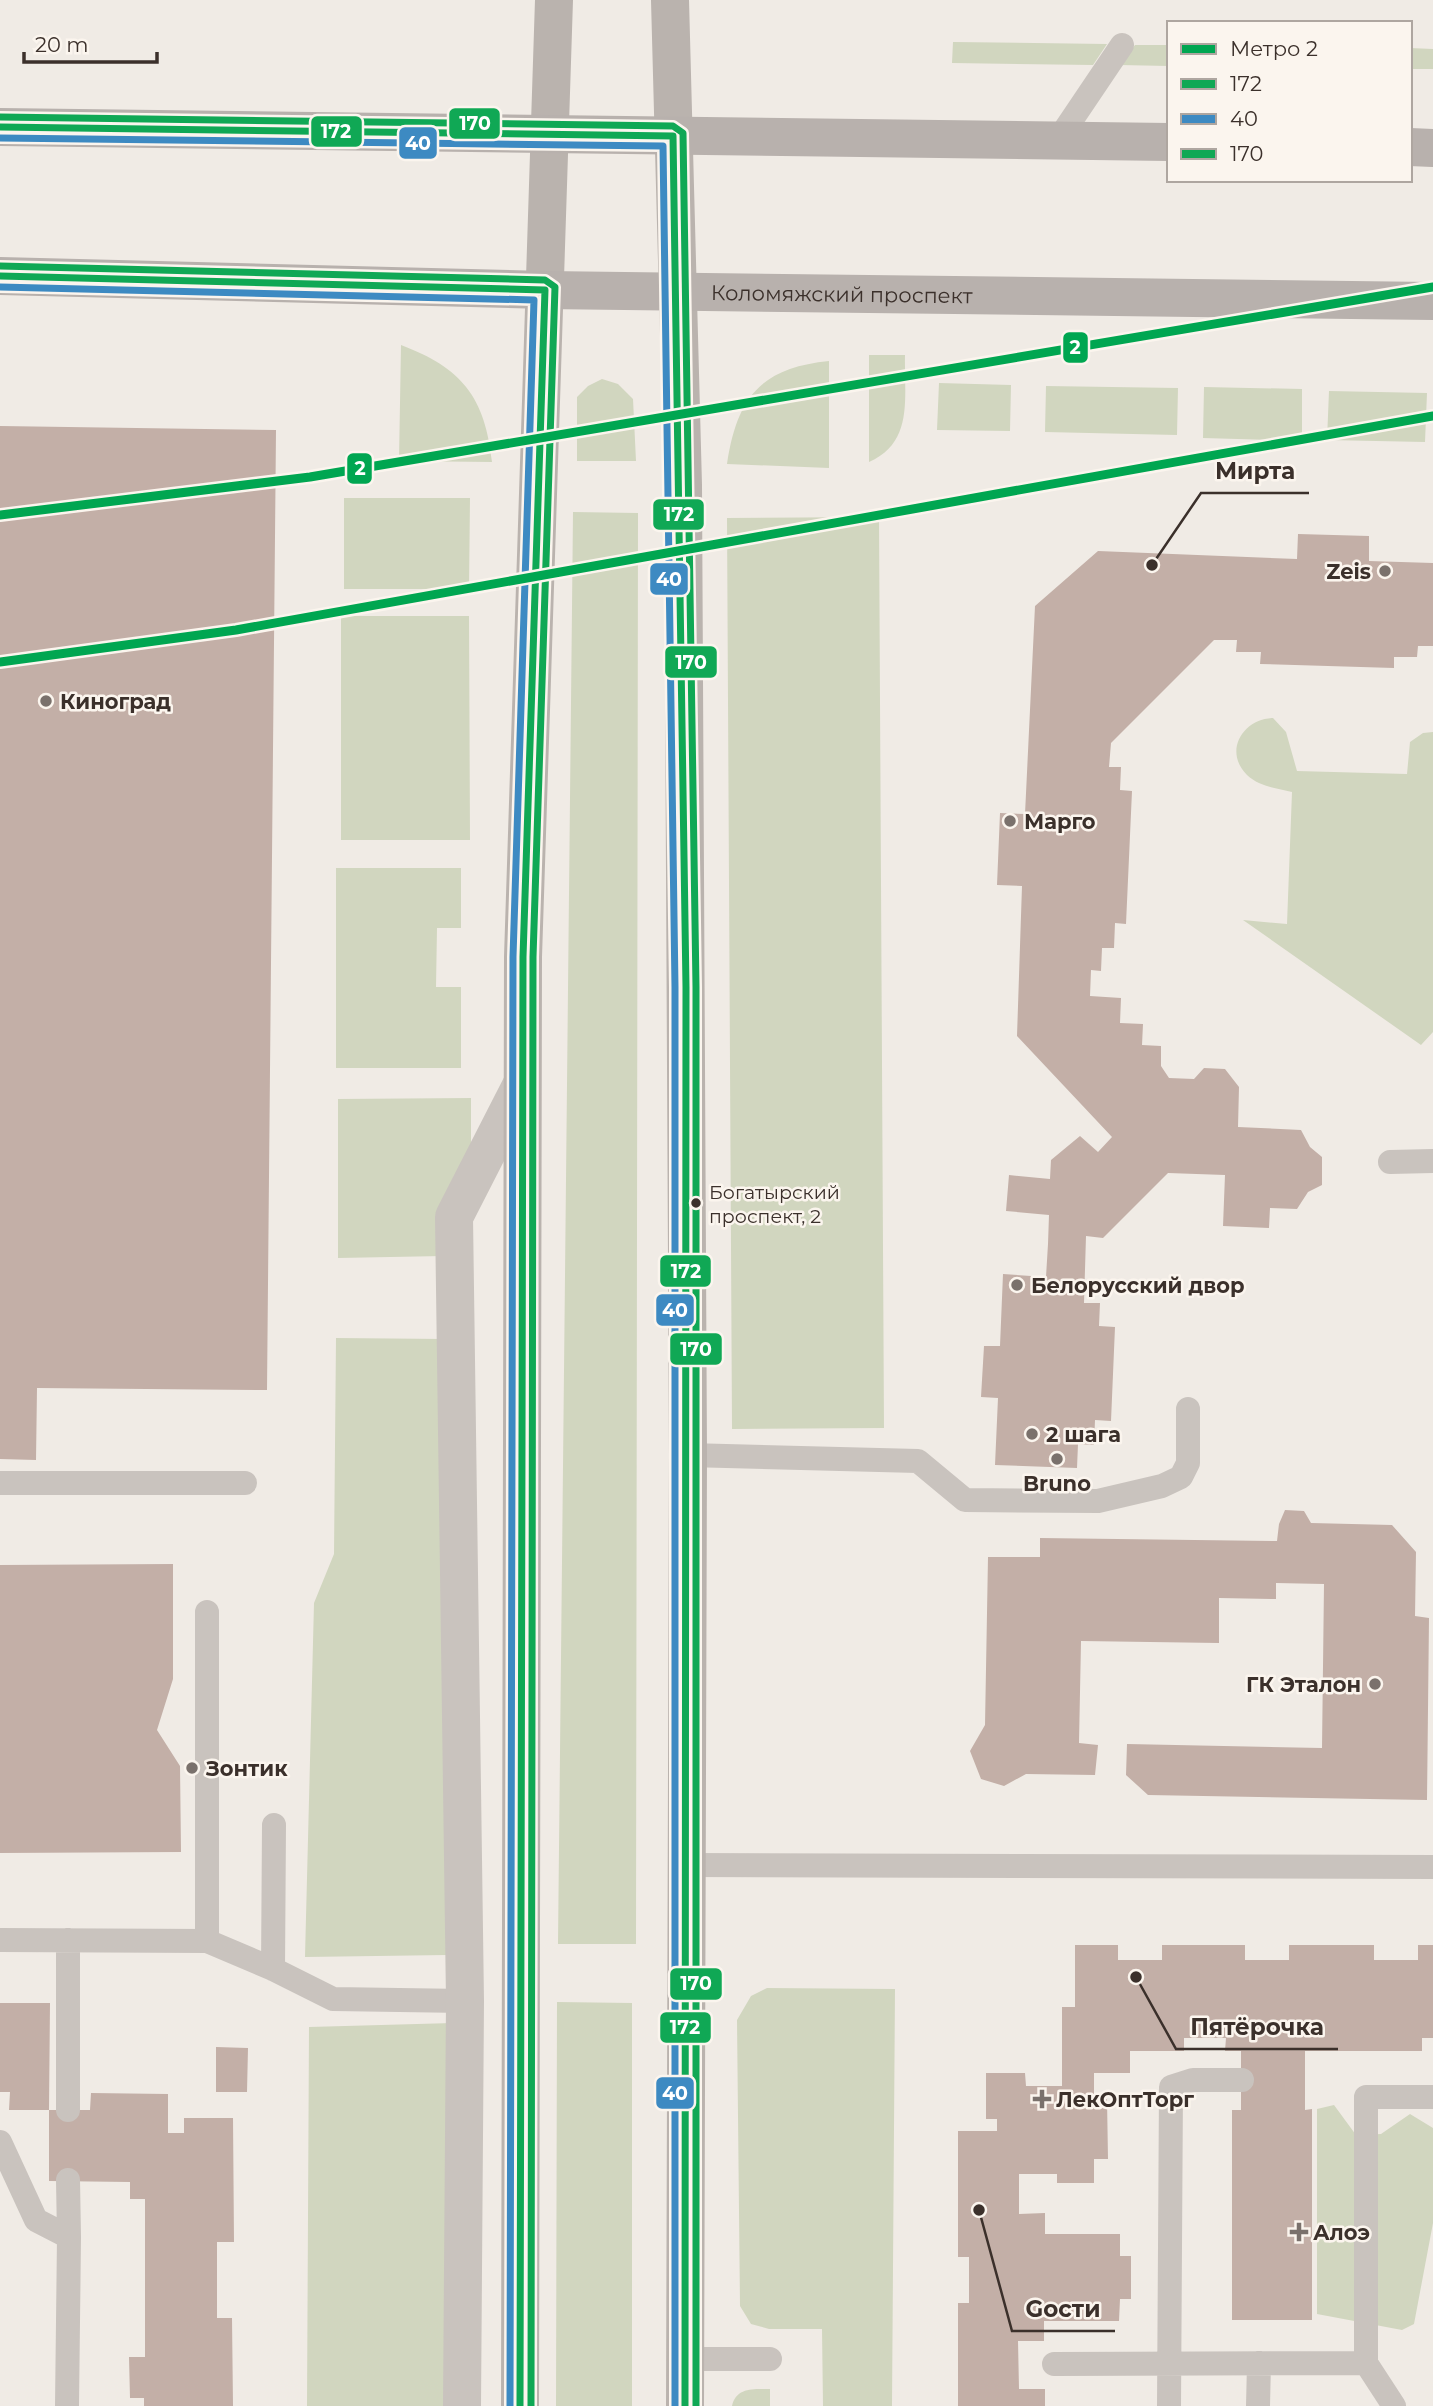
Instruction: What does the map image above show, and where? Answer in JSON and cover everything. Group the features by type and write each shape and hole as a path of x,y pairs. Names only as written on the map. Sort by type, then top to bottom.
{"main road":[{"path":"520,2406 523,943 554,0"},
{"path":"670,0 683,499 688,1455 685,2406"},
{"path":"0,127 1167,142"},
{"path":"1412,147 1433,148"},
{"name":"Коломяжский проспект","path":"0,276 545,290 1433,301"}],"street":[{"path":"461,2406 465,2001 454,1217 522,1084"}],"lane":[{"path":"1058,140 1122,45"},
{"path":"1390,1162 1433,1161"},
{"path":"688,1455 918,1461 965,1500 1098,1501 1162,1486 1181,1477 1188,1464 1188,1409"},
{"path":"0,1483 245,1483"},
{"path":"206,1941 207,1612"},
{"path":"273,1969 274,1825"},
{"path":"686,1865 1433,1867"},
{"path":"0,1940 206,1941 273,1969 333,1999 465,2001"},
{"path":"68,1940 68,2110"},
{"path":"1169,2406 1171,2087 1194,2080 1242,2080"},
{"path":"1394,2406 1366,2363 1366,2097 1433,2097"},
{"path":"0,2142 36,2220 69,2237"},
{"path":"67,2406 68,2180"},
{"path":"685,2359 770,2359"},
{"path":"1054,2364 1170,2361 1366,2363"},
{"path":"1258,2406 1259,2363"}],"green space":[{"path":"953,42 1107,44 1093,65 952,63"},
{"path":"1135,45 1167,45 1167,66 1119,65"},
{"path":"1412,48 1433,49 1433,69 1412,69"},
{"path":"401,345 440,364 467,388 483,420 492,462 399,461"},
{"path":"869,355 905,355 905,402 900,431 893,443 869,462"},
{"path":"829,361 829,468 727,464 737,421 756,390 785,371"},
{"path":"602,379 618,384 633,399 636,461 577,461 577,397 588,386"},
{"path":"939,383 1011,385 1010,431 937,430"},
{"path":"1046,386 1178,388 1177,435 1045,432"},
{"path":"1204,387 1302,389 1302,441 1203,438"},
{"path":"1329,391 1427,393 1425,442 1327,440"},
{"path":"344,498 470,498 469,589 344,589"},
{"path":"573,512 638,513 636,1944 558,1944"},
{"path":"879,517 884,1428 732,1429 727,518"},
{"path":"341,616 469,616 470,840 341,840"},
{"path":"1273,718 1286,732 1297,771 1407,774 1410,742 1423,733 1433,732 1433,1032 1421,1045 1243,920 1287,924 1292,792 1252,779 1240,766 1237,756 1237,747 1245,730 1262,720"},
{"path":"336,868 461,868 461,928 437,928 436,987 461,987 461,1068 336,1068"},
{"path":"471,1098 471,1160 443,1256 338,1258 338,1099"},
{"path":"336,1338 444,1339 447,1955 305,1957 314,1603 334,1554"},
{"path":"767,1988 895,1989 892,2406 823,2406 822,2329 769,2329 751,2324 740,2306 737,2020 751,1996"},
{"path":"557,2002 632,2003 632,2406 556,2406"},
{"path":"453,2023 452,2406 307,2406 309,2027"},
{"path":"1334,2105 1356,2135 1381,2134 1410,2114 1433,2128 1433,2223 1414,2324 1402,2330 1317,2314 1317,2109"},
{"path":"770,2389 770,2406 732,2406 737,2395 742,2392"}],"building":[{"path":"0,426 276,430 267,1390 37,1388 36,1460 0,1459"},
{"path":"1298,534 1369,536 1369,561 1433,563 1433,646 1418,646 1417,657 1394,657 1394,668 1260,664 1261,652 1236,652 1237,640 1214,640 1111,743 1109,767 1121,767 1120,790 1132,791 1126,924 1115,923 1114,948 1102,948 1101,971 1091,970 1090,996 1121,998 1120,1023 1143,1024 1142,1045 1161,1046 1161,1066 1169,1078 1194,1079 1204,1068 1225,1069 1239,1087 1238,1127 1301,1130 1310,1147 1322,1157 1322,1185 1308,1192 1297,1209 1270,1208 1269,1228 1223,1226 1225,1175 1168,1173 1103,1238 1086,1236 1084,1303 1100,1303 1099,1326 1115,1327 1111,1421 1095,1420 1094,1445 1078,1444 1077,1468 995,1465 998,1398 981,1397 984,1346 1000,1346 1003,1274 1046,1277 1048,1244 1049,1215 1006,1211 1009,1175 1050,1179 1051,1160 1080,1136 1098,1152 1112,1137 1017,1036 1022,886 997,885 1000,813 1025,814 1035,606 1098,551 1297,559"},
{"name":"ГК Эталон","path":"1285,1510 1304,1511 1311,1523 1392,1525 1416,1552 1415,1616 1429,1618 1427,1800 1148,1795 1126,1775 1127,1744 1322,1748 1324,1584 1276,1583 1276,1599 1219,1598 1219,1643 1081,1641 1079,1743 1098,1745 1095,1775 1026,1774 1004,1786 981,1779 970,1751 985,1725 988,1557 1040,1557 1040,1538 1277,1541 1279,1524"},
{"path":"173,1564 173,1679 157,1730 180,1766 181,1852 0,1853 0,1565"},
{"path":"1075,1945 1118,1945 1118,1960 1162,1960 1162,1945 1245,1945 1245,1960 1289,1960 1289,1945 1374,1945 1374,1960 1418,1960 1418,1945 1433,1945 1433,2038 1422,2038 1422,2051 1305,2051 1305,2110 1312,2109 1312,2320 1232,2320 1232,2110 1241,2110 1241,2051 1225,2051 1226,2038 1184,2038 1184,2051 1130,2051 1130,2073 1094,2073 1094,2099 1107,2099 1108,2159 1094,2159 1094,2183 1057,2183 1057,2174 1019,2174 1019,2214 1045,2213 1045,2234 1120,2234 1120,2256 1131,2256 1131,2299 1120,2299 1119,2321 1044,2321 1044,2341 1018,2341 1019,2389 1045,2389 1045,2406 958,2406 958,2303 969,2303 969,2257 958,2257 958,2131 997,2131 997,2119 986,2119 986,2073 1025,2073 1026,2086 1062,2086 1062,2007 1075,2007"},
{"path":"0,2003 50,2003 49,2110 9,2110 10,2092 0,2092"},
{"path":"216,2047 248,2048 247,2092 216,2092"},
{"path":"91,2093 168,2094 168,2133 184,2133 184,2118 233,2118 234,2242 217,2242 217,2318 232,2318 233,2406 144,2406 144,2398 130,2398 129,2357 145,2357 145,2199 130,2199 130,2182 49,2181 49,2110 90,2110"}],"metro line":[{"name":"2","path":"0,515 310,477 1433,287"},
{"name":"2","path":"0,662 236,630 1433,416"}],"transit line":[{"name":"170","path":"0,117 673,126 683,133 696,987 696,2406"},
{"name":"172","path":"0,127 673,136"},
{"name":"172","path":"673,136 686,987 685,2406"},
{"name":"40","path":"0,138 663,146 675,987 675,2406"},
{"name":"170","path":"0,266 545,280 555,287 533,957 531,2406"},
{"name":"172","path":"0,276 545,290"},
{"name":"40","path":"0,287 534,300 513,957 510,2406"},
{"name":"172","path":"520,2406 523,957 545,290"}],"place":[{"name":"Мирта","path":"1152,565"},
{"name":"Zeis","path":"1385,571"},
{"name":"Киноград","path":"46,701"},
{"name":"Марго","path":"1010,821"},
{"name":"Богатырский проспект, 2","path":"696,1203"},
{"name":"Белорусский двор","path":"1017,1285"},
{"name":"2 шага","path":"1032,1434"},
{"name":"Bruno","path":"1057,1459"},
{"name":"ГК Эталон","path":"1375,1684"},
{"name":"Зонтик","path":"192,1768"},
{"name":"Пятёрочка","path":"1136,1977"},
{"name":"ЛекОптТорг","path":"1042,2099"},
{"name":"Gости","path":"979,2210"},
{"name":"Алоэ","path":"1299,2232"}]}
